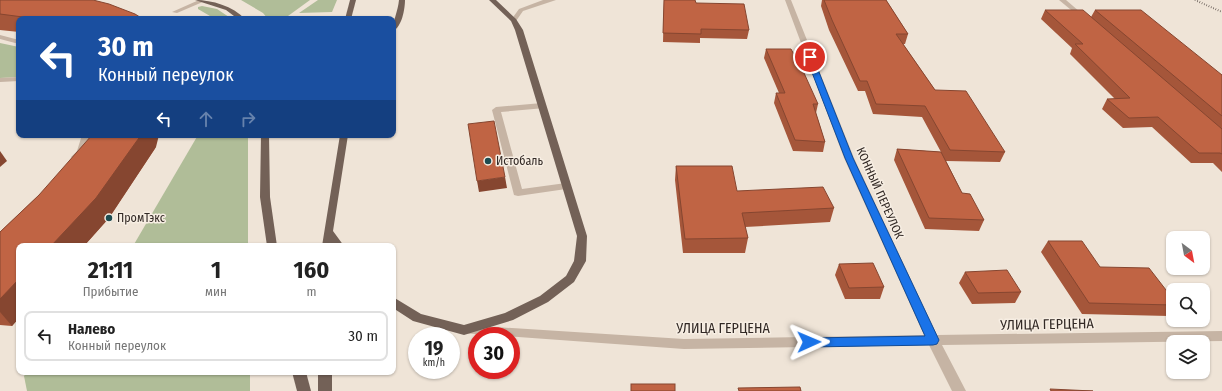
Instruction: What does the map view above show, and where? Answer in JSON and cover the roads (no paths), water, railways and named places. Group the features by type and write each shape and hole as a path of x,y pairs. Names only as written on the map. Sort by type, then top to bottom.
{"main road":[{"path":"200,0 228,9 238,16"},
{"path":"349,16 353,0"},
{"path":"396,22 401,11 402,0"},
{"path":"396,304 418,318 464,330 509,318 544,299 570,279 580,261 582,236 519,30 514,20 492,0"},
{"path":"265,138 265,197 272,243"},
{"path":"327,243 344,138"},
{"path":"328,232 337,243"},
{"path":"300,375 304,391"},
{"path":"325,375 326,391"}],"street":[{"path":"175,12 200,0"},
{"path":"514,20 521,10 553,0"},
{"name":"КОННЫЙ ПЕРЕУЛОК","path":"788,0 849,158 933,340 959,391"},
{"path":"1062,0 1092,26"},
{"path":"0,37 16,41"},
{"path":"0,80 16,79"},
{"path":"542,106 496,110 518,193 566,186"},
{"path":"71,163 80,152 85,138"},
{"name":"УЛИЦА ГЕРЦЕНА","path":"464,330 684,344 1222,336"}],"railway":[{"path":"1195,0 1222,12"}],"place":[{"name":"Истобаль","path":"488,161"},
{"name":"ПромТэкс","path":"109,218"}]}
